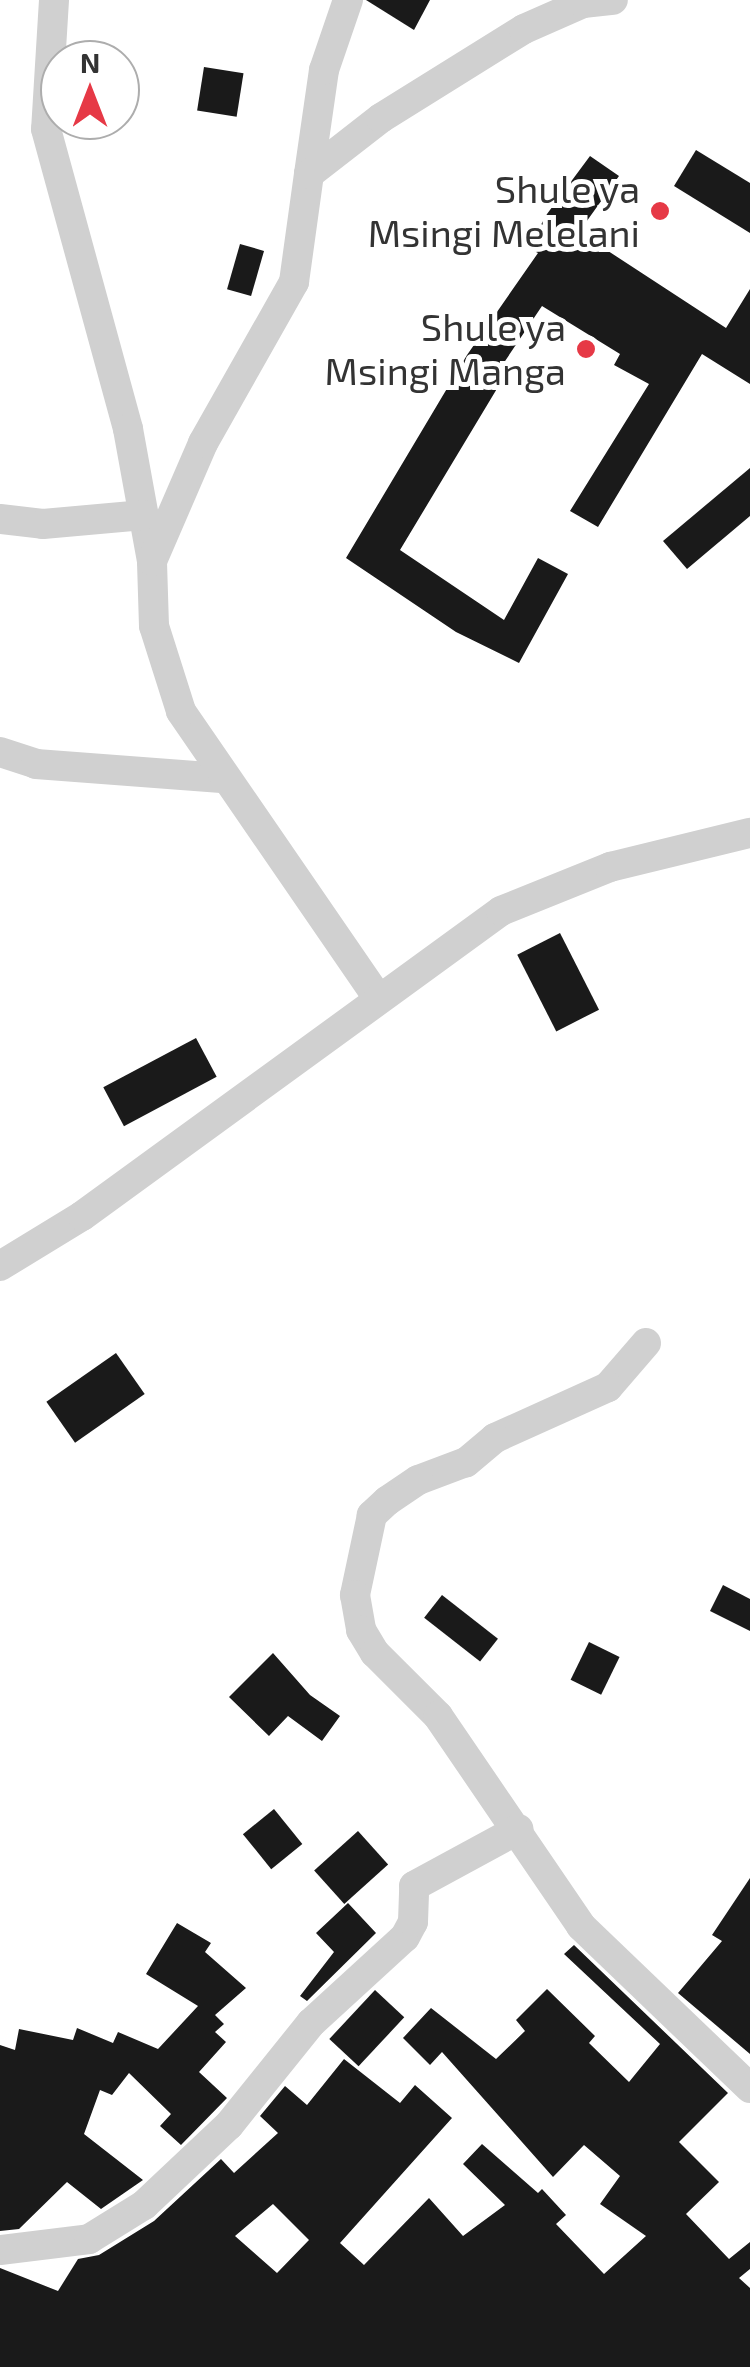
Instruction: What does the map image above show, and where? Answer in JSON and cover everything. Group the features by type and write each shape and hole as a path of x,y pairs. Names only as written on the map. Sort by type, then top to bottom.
{"street":[{"path":"54,0 46,130 128,429 152,561 154,626 164,660 181,711 220,778 299,876 378,998"},
{"path":"152,561 203,443 294,282 324,70 348,0"},
{"path":"309,174 479,54 583,3 613,0"},
{"path":"0,519 43,524 144,515"},
{"path":"0,752 36,764 220,778"},
{"path":"0,1266 82,1216 501,911 610,867 750,833"},
{"path":"646,1343 608,1387 495,1438 466,1462 386,1501 372,1516 358,1561 361,1630 438,1716 582,1926 750,2088"},
{"path":"0,2250 89,2240 144,2205 229,2125 311,2023 405,1937 413,1922 414,1886 518,1829"}],"building":[{"path":"366,0 430,0 414,30"},
{"path":"204,67 244,73 237,117 197,110"},
{"path":"696,150 750,183 750,233 674,186"},
{"path":"590,156 619,176 579,232 726,328 750,289 750,384 702,354 598,527 570,511 649,384 614,365 620,354 542,306 497,373 504,377 400,550 504,620 538,558 568,574 519,663 456,632 346,558 467,355 538,253 528,248 547,214"},
{"path":"240,244 264,251 251,296 227,289"},
{"path":"750,468 750,516 687,569 663,541"},
{"path":"560,933 599,1010 556,1031 517,955"},
{"path":"196,1038 217,1077 124,1126 103,1087"},
{"path":"116,1353 145,1394 75,1443 46,1402"},
{"path":"723,1585 750,1599 750,1631 710,1611"},
{"path":"442,1595 498,1639 480,1662 424,1618"},
{"path":"589,1642 620,1657 601,1695 571,1680"},
{"path":"273,1653 310,1695 340,1716 322,1741 288,1716 269,1736 229,1697"},
{"path":"274,1809 302,1844 271,1869 243,1834"},
{"path":"358,1831 388,1864 344,1904 314,1870"},
{"path":"750,1878 750,2054 678,1993 722,1941 712,1935"},
{"path":"348,1903 376,1933 307,2001 300,1996 334,1952 316,1933"},
{"path":"177,1923 211,1943 205,1952 246,1988 215,2015 224,2024 215,2032 226,2042 199,2072 227,2098 181,2145 160,2126 171,2114 129,2073 112,2095 100,2090 84,2134 143,2180 101,2209 67,2182 19,2229 0,2231 0,2045 15,2050 19,2029 73,2040 77,2028 113,2043 118,2032 158,2049 198,2006 146,1974"},
{"path":"574,1945 728,2093 679,2142 719,2182 686,2214 729,2259 750,2242 750,2269 739,2278 750,2288 750,2367 0,2367 0,2268 58,2291 78,2259 99,2255 154,2221 221,2159 234,2173 278,2133 260,2116 285,2086 307,2105 344,2059 400,2103 415,2085 452,2118 340,2243 364,2265 429,2198 463,2236 505,2205 463,2164 482,2144 538,2193 542,2189 566,2215 556,2224 604,2274 646,2236 600,2204 620,2176 584,2145 553,2177 442,2052 430,2065 403,2038 431,2008 496,2059 525,2031 516,2020 547,1989 595,2036 589,2043 629,2082 660,2044 564,1954","holes":["273,2204 309,2240 277,2273 235,2236"]},
{"path":"375,1990 404,2017 359,2066 329,2039"}],"place":[{"name":"Shule ya Msingi Melelani","path":"660,211"},
{"name":"Shule ya Msingi Manga","path":"586,349"}]}
